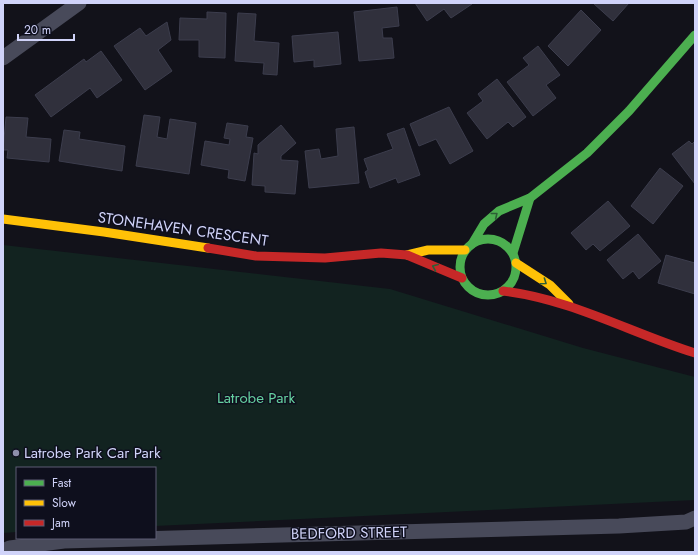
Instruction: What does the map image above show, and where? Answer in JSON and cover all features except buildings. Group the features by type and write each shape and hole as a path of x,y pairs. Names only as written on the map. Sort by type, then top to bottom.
{"main road":[{"path":"468,247 480,240 490,239 499,241 507,246 513,253 516,263 514,279 503,291 494,295 482,295 473,292 462,278 460,269 461,259 468,247 484,224 499,211 530,198 587,153 692,44"},
{"path":"513,253 530,198"},
{"name":"STONEHAVEN CRESCENT","path":"3,219 104,232 256,256 325,258 381,253 407,256 462,278"},
{"name":"STONEHAVEN CRESCENT","path":"407,256 428,250 468,247"},
{"path":"516,263 550,285 570,305"},
{"path":"503,291 528,294 570,305 660,342 695,353"}],"street":[{"path":"3,58 79,3"},
{"name":"BEDFORD STREET","path":"156,539 619,526 686,522 695,518"},
{"name":"BEDFORD STREET","path":"3,551 10,548 64,541 138,539"}],"green space":[{"name":"Latrobe Park","path":"3,245 390,289 583,348 695,377 695,500 156,526 156,467 16,467 16,532 3,533"}],"traffic: fast":[{"path":"472,244 484,224 499,211 530,198 587,153 629,111 695,35"},
{"path":"513,253 530,198"},
{"path":"483,239 493,239 508,247 514,256 516,267 514,278 508,287 493,295 483,295 472,290 465,283 460,272 460,262 465,251 472,244 483,239"}],"traffic: slow":[{"path":"3,219 104,232 208,248"},
{"path":"407,255 428,250 465,250"},
{"path":"516,263 550,285 569,304"}],"traffic: jam":[{"path":"208,248 256,256 325,258 381,253 407,255 462,278"},
{"path":"503,291 553,301 695,353"}],"place":[{"name":"Latrobe Park Car Park","path":"16,453"}]}
